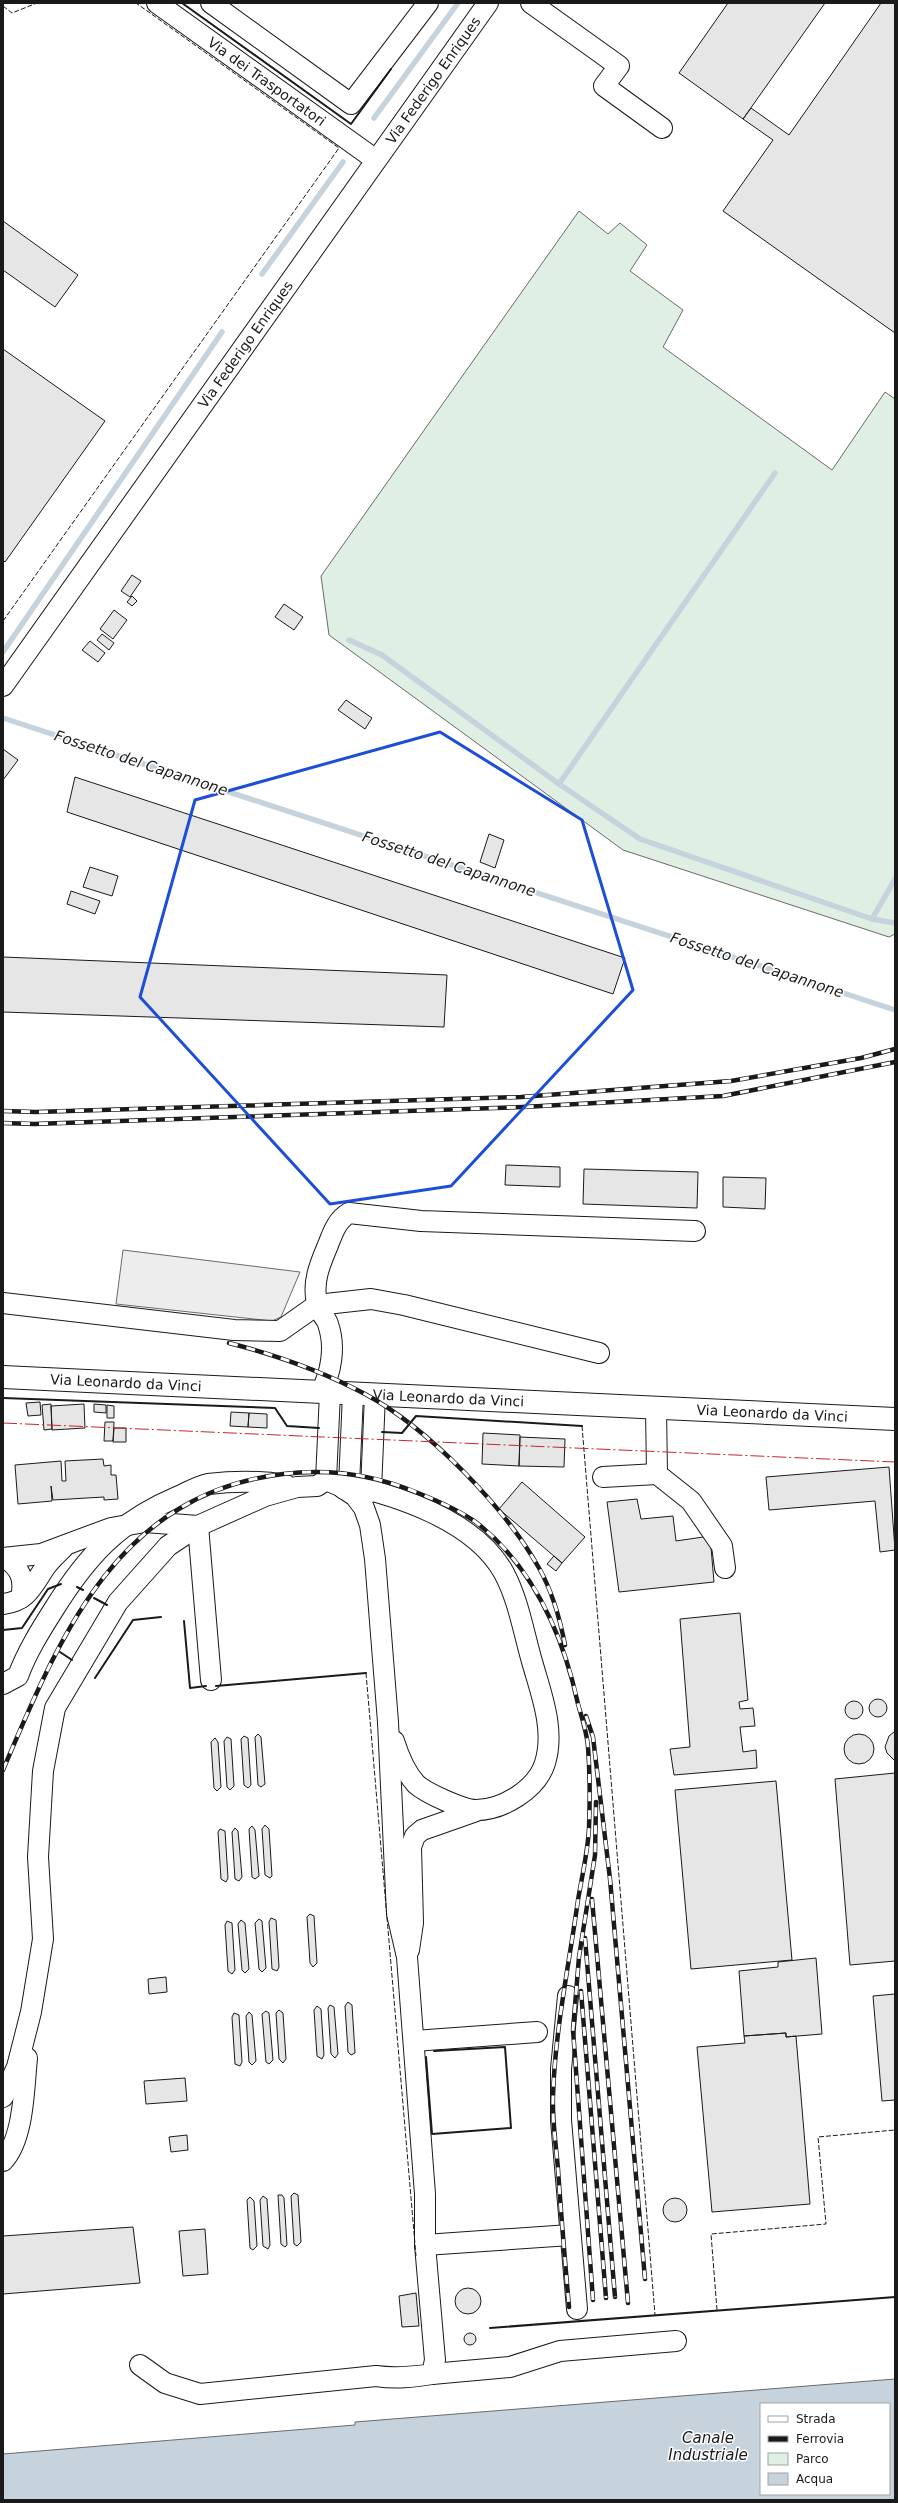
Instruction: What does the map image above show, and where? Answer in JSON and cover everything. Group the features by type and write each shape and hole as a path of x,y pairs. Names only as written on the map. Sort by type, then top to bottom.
{"main road":[{"name":"Via Leonardo da Vinci","path":"3,1377 895,1419"}],"street":[{"name":"Via dei Trasportatori","path":"157,3 376,160"},
{"path":"211,3 351,104 429,3"},
{"name":"Via Federigo Enriques","path":"5,679 488,3"},
{"path":"531,3 618,66 604,86 662,128"},
{"path":"326,1480 326,1392 332,1348 328,1324 317,1305 316,1273 333,1231 341,1218 349,1212 422,1221 695,1231"},
{"path":"3,1303 234,1330 280,1331 317,1305 371,1299 404,1305 599,1353"},
{"path":"353,1394 355,1490 364,1508 371,1532 388,1722 397,1914 407,1957 414,2041 425,2194 425,2245 435,2360 432,2374"},
{"path":"355,1490 375,1395"},
{"path":"656,1408 657,1474"},
{"path":"603,1477 657,1474 691,1501 722,1546 725,1568"},
{"path":"3,2161 8,2156 18,2129 31,2012 43,1939 38,1857 43,1771 55,1708 118,1602 168,1546 198,1526 265,1496 297,1487 317,1486 326,1480"},
{"path":"326,1480 355,1490 426,1510 458,1528 495,1562 509,1584 548,1720 548,1743 545,1764 535,1781 508,1802 476,1810 422,1830 415,1836 411,1846 413,1924 407,1957"},
{"path":"3,1684 18,1676 28,1650 86,1561 106,1540 127,1525 168,1501 206,1484 269,1482 297,1487"},
{"path":"4,1558 41,1554 111,1528 144,1522 198,1526"},
{"path":"198,1526 211,1680"},
{"path":"12,1601 32,1589 45,1567 64,1546"},
{"path":"4,1558 21,1573 24,1585 12,1601"},
{"path":"388,1722 399,1758 417,1784 430,1794 476,1810"},
{"path":"568,1996 561,2069 560,2120 576,2309"},
{"path":"3,2096 17,2067 31,2012"},
{"path":"414,2041 537,2032"},
{"path":"425,2245 570,2236"},
{"path":"140,2364 165,2383 200,2394 376,2376 392,2379 510,2367 560,2351 676,2341"}],"highlighted area":[{"path":"440,732 582,820 633,990 451,1186 330,1204 140,997 195,800"}],"green space":[{"path":"579,211 608,234 620,223 647,245 630,271 683,310 663,347 832,470 885,392 895,399 895,934 889,937 623,850 329,635 321,576"}],"shaded area":[{"path":"123,1250 300,1272 281,1317 272,1321 116,1304"}],"water":[{"name":"Canale Industriale","path":"895,2379 895,2500 3,2500 3,2454 355,2425 355,2422"}],"building":[{"path":"728,3 825,3 743,119 679,73"},
{"path":"881,3 895,3 895,333 723,211 773,140 743,119 751,108 789,135"},
{"path":"3,221 78,275 55,307 3,270"},
{"path":"3,349 105,421 5,562 3,560"},
{"path":"132,575 141,581 130,597 121,591"},
{"path":"132,596 137,601 132,606 127,602"},
{"path":"284,604 303,617 294,630 275,617"},
{"path":"114,610 127,620 113,639 100,629"},
{"path":"102,634 114,643 109,650 97,640"},
{"path":"90,641 105,653 98,662 82,650"},
{"path":"346,700 372,718 365,729 338,710"},
{"path":"3,749 18,760 3,780"},
{"path":"75,777 625,958 613,994 67,812"},
{"path":"489,834 504,840 495,868 480,862"},
{"path":"90,867 118,876 112,896 83,887"},
{"path":"71,891 100,901 95,914 67,904"},
{"path":"3,957 447,975 444,1027 3,1012"},
{"path":"506,1165 560,1167 560,1187 505,1185"},
{"path":"584,1169 698,1172 697,1208 583,1204"},
{"path":"723,1177 766,1178 765,1209 723,1207"},
{"path":"40,1402 41,1415 28,1416 26,1403"},
{"path":"51,1404 52,1429 44,1430 42,1405"},
{"path":"84,1404 85,1428 52,1430 51,1406"},
{"path":"94,1404 106,1405 106,1413 94,1412"},
{"path":"107,1405 114,1406 114,1418 107,1418"},
{"path":"231,1412 249,1413 248,1427 230,1426"},
{"path":"249,1413 267,1414 267,1428 248,1427"},
{"path":"105,1422 114,1422 113,1441 104,1441"},
{"path":"114,1428 126,1428 126,1442 113,1442"},
{"path":"483,1433 520,1435 519,1466 482,1464"},
{"path":"520,1437 565,1439 564,1467 519,1466"},
{"path":"103,1459 104,1466 111,1465 111,1475 116,1475 118,1499 104,1500 104,1497 53,1500 51,1486 52,1501 18,1504 15,1465 61,1461 62,1481 66,1481 65,1461"},
{"path":"889,1467 895,1550 880,1552 875,1501 769,1510 766,1477"},
{"path":"522,1482 585,1537 562,1563 499,1509"},
{"path":"637,1499 641,1519 673,1516 676,1541 710,1536 714,1582 619,1592 607,1502"},
{"path":"554,1556 562,1563 556,1571 547,1564"},
{"path":"740,1613 748,1700 739,1702 740,1709 753,1708 755,1726 740,1727 743,1752 756,1750 757,1768 674,1775 670,1749 690,1747 680,1619"},
{"path":"878,1699 884,1702 887,1708 884,1714 878,1717 872,1714 869,1708 872,1702"},
{"path":"854,1701 860,1704 863,1710 860,1716 854,1719 848,1716 845,1710 848,1704"},
{"path":"894,1732 895,1761 887,1753 885,1747 889,1736"},
{"path":"258,1734 261,1737 265,1784 261,1787 258,1785 255,1737"},
{"path":"859,1734 865,1735 873,1743 873,1755 865,1763 859,1764 853,1763 845,1755 844,1749 845,1743 853,1735"},
{"path":"244,1736 248,1738 251,1785 248,1788 244,1785 241,1739"},
{"path":"227,1737 231,1739 234,1786 230,1790 227,1787 224,1741"},
{"path":"215,1738 218,1742 221,1787 217,1791 214,1788 211,1742"},
{"path":"895,1773 895,1961 850,1965 835,1779"},
{"path":"776,1781 792,1960 691,1969 675,1790"},
{"path":"265,1825 269,1829 272,1876 270,1878 265,1875 262,1829"},
{"path":"252,1826 255,1830 259,1876 255,1879 252,1877 249,1829"},
{"path":"235,1828 238,1831 242,1877 239,1881 235,1879 232,1832"},
{"path":"220,1829 225,1831 228,1878 226,1882 221,1879 218,1832"},
{"path":"310,1914 314,1916 317,1963 313,1967 310,1963 307,1917"},
{"path":"271,1918 276,1920 279,1967 277,1971 272,1969 269,1922"},
{"path":"259,1919 262,1921 266,1968 262,1972 259,1969 255,1923"},
{"path":"241,1920 245,1923 249,1969 245,1973 242,1970 238,1924"},
{"path":"227,1921 232,1923 235,1970 232,1974 228,1971 225,1925"},
{"path":"816,1958 822,2034 786,2037 786,2033 744,2036 739,1971 778,1967 778,1962"},
{"path":"166,1977 167,1992 149,1994 148,1979"},
{"path":"895,1994 895,2100 882,2101 873,1996"},
{"path":"348,2002 352,2005 355,2053 351,2055 348,2052 345,2006"},
{"path":"330,2005 334,2007 338,2054 335,2058 331,2054 328,2008"},
{"path":"317,2006 321,2009 324,2055 322,2059 317,2056 314,2010"},
{"path":"279,2010 283,2013 286,2059 283,2063 279,2059 276,2013"},
{"path":"266,2011 269,2013 273,2060 269,2064 266,2062 262,2014"},
{"path":"249,2012 252,2015 256,2061 252,2065 249,2062 246,2016"},
{"path":"234,2013 239,2015 242,2062 240,2066 235,2064 232,2017"},
{"path":"786,2033 786,2037 796,2036 810,2204 712,2212 697,2047 745,2043 744,2036"},
{"path":"185,2078 187,2101 146,2104 144,2081"},
{"path":"187,2135 188,2150 171,2152 169,2137"},
{"path":"294,2193 298,2195 301,2242 297,2246 294,2244 291,2196"},
{"path":"278,2195 282,2195 284,2198 287,2245 285,2247 281,2244"},
{"path":"263,2196 267,2199 270,2245 268,2249 263,2246 260,2200"},
{"path":"250,2197 254,2201 257,2246 253,2250 250,2248 247,2200"},
{"path":"675,2198 680,2199 686,2205 686,2215 680,2221 675,2222 670,2221 664,2215 663,2210 664,2205 670,2199"},
{"path":"133,2227 140,2283 3,2294 3,2236"},
{"path":"205,2229 208,2274 183,2276 179,2231"},
{"path":"468,2288 477,2292 481,2301 477,2310 468,2314 459,2310 455,2301 459,2292"},
{"path":"416,2293 419,2326 402,2327 399,2296"},
{"path":"468,2333 472,2333 476,2339 472,2345 468,2345 464,2341 464,2337"}],"waterway":[{"path":"374,118 458,3"},
{"path":"262,274 343,162"},
{"path":"3,652 222,332"},
{"path":"559,784 775,473"},
{"path":"349,640 382,655 559,784 640,839 872,919 895,923"},
{"name":"Fossetto del Capannone","path":"3,718 895,1010"},
{"path":"872,919 895,879"}],"railway":[{"path":"3,1111 36,1112 521,1097 731,1081 861,1058 895,1049"},
{"path":"3,1123 34,1124 523,1107 723,1096 895,1062"},
{"path":"229,1343 298,1364 349,1386 389,1409 439,1448 485,1495 506,1519 524,1544 548,1586 561,1625 565,1645"},
{"path":"3,1770 47,1670 73,1623 102,1579 136,1541 177,1510 226,1487 283,1474 301,1472 352,1474 369,1477 402,1487 448,1506 477,1523 497,1541 515,1561 530,1582 543,1604 554,1628 572,1678 588,1747 590,1787 588,1837 559,2022 553,2096 569,2307"},
{"path":"586,1716 593,1737 610,1879 645,2279"},
{"path":"593,2300 573,2030 579,1957 595,1855 596,1802"},
{"path":"592,1899 628,2303"},
{"path":"585,1938 615,2297"},
{"path":"581,1991 606,2298"}],"fence":[{"path":"3,6 12,13 37,3"},
{"path":"3,621 339,148 136,3"},
{"path":"582,1426 655,2315"},
{"path":"366,1673 416,2256"},
{"path":"717,2310 711,2234 826,2224 818,2137 895,2130"}],"wall":[{"path":"182,3 351,124 391,69"},
{"path":"3,1398 275,1408 287,1426 319,1428"},
{"path":"382,1432 402,1433 416,1416 582,1426"},
{"path":"3,1630 22,1628 48,1589 61,1584"},
{"path":"77,1587 83,1590"},
{"path":"94,1598 107,1605"},
{"path":"95,1678 133,1620 161,1617"},
{"path":"184,1621 190,1688 206,1686"},
{"path":"60,1652 72,1660"},
{"path":"216,1686 366,1673"},
{"path":"426,2057 432,2134 511,2128 505,2047 434,2051"},
{"path":"490,2328 895,2297"}],"power":[{"path":"3,1423 895,1462"}]}
